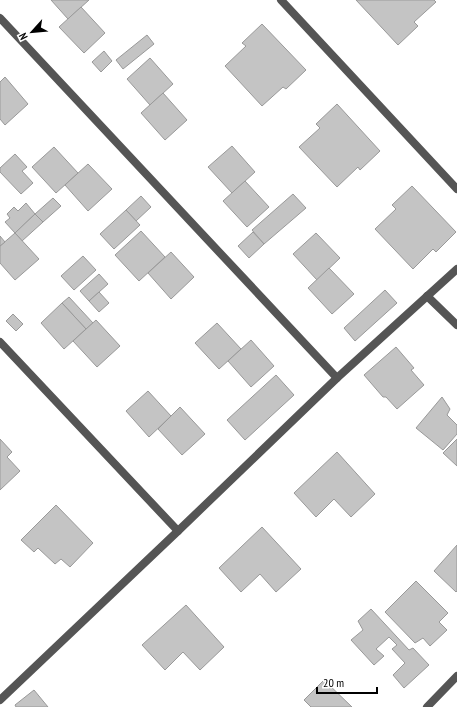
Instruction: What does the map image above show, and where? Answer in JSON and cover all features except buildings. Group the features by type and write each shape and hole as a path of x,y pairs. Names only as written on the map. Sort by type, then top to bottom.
{"street":[{"path":"281,0 457,189"},
{"path":"0,18 337,378"},
{"path":"0,700 337,378 457,269"},
{"path":"427,296 457,325"},
{"path":"0,342 178,531"},
{"path":"427,707 457,676"}]}
